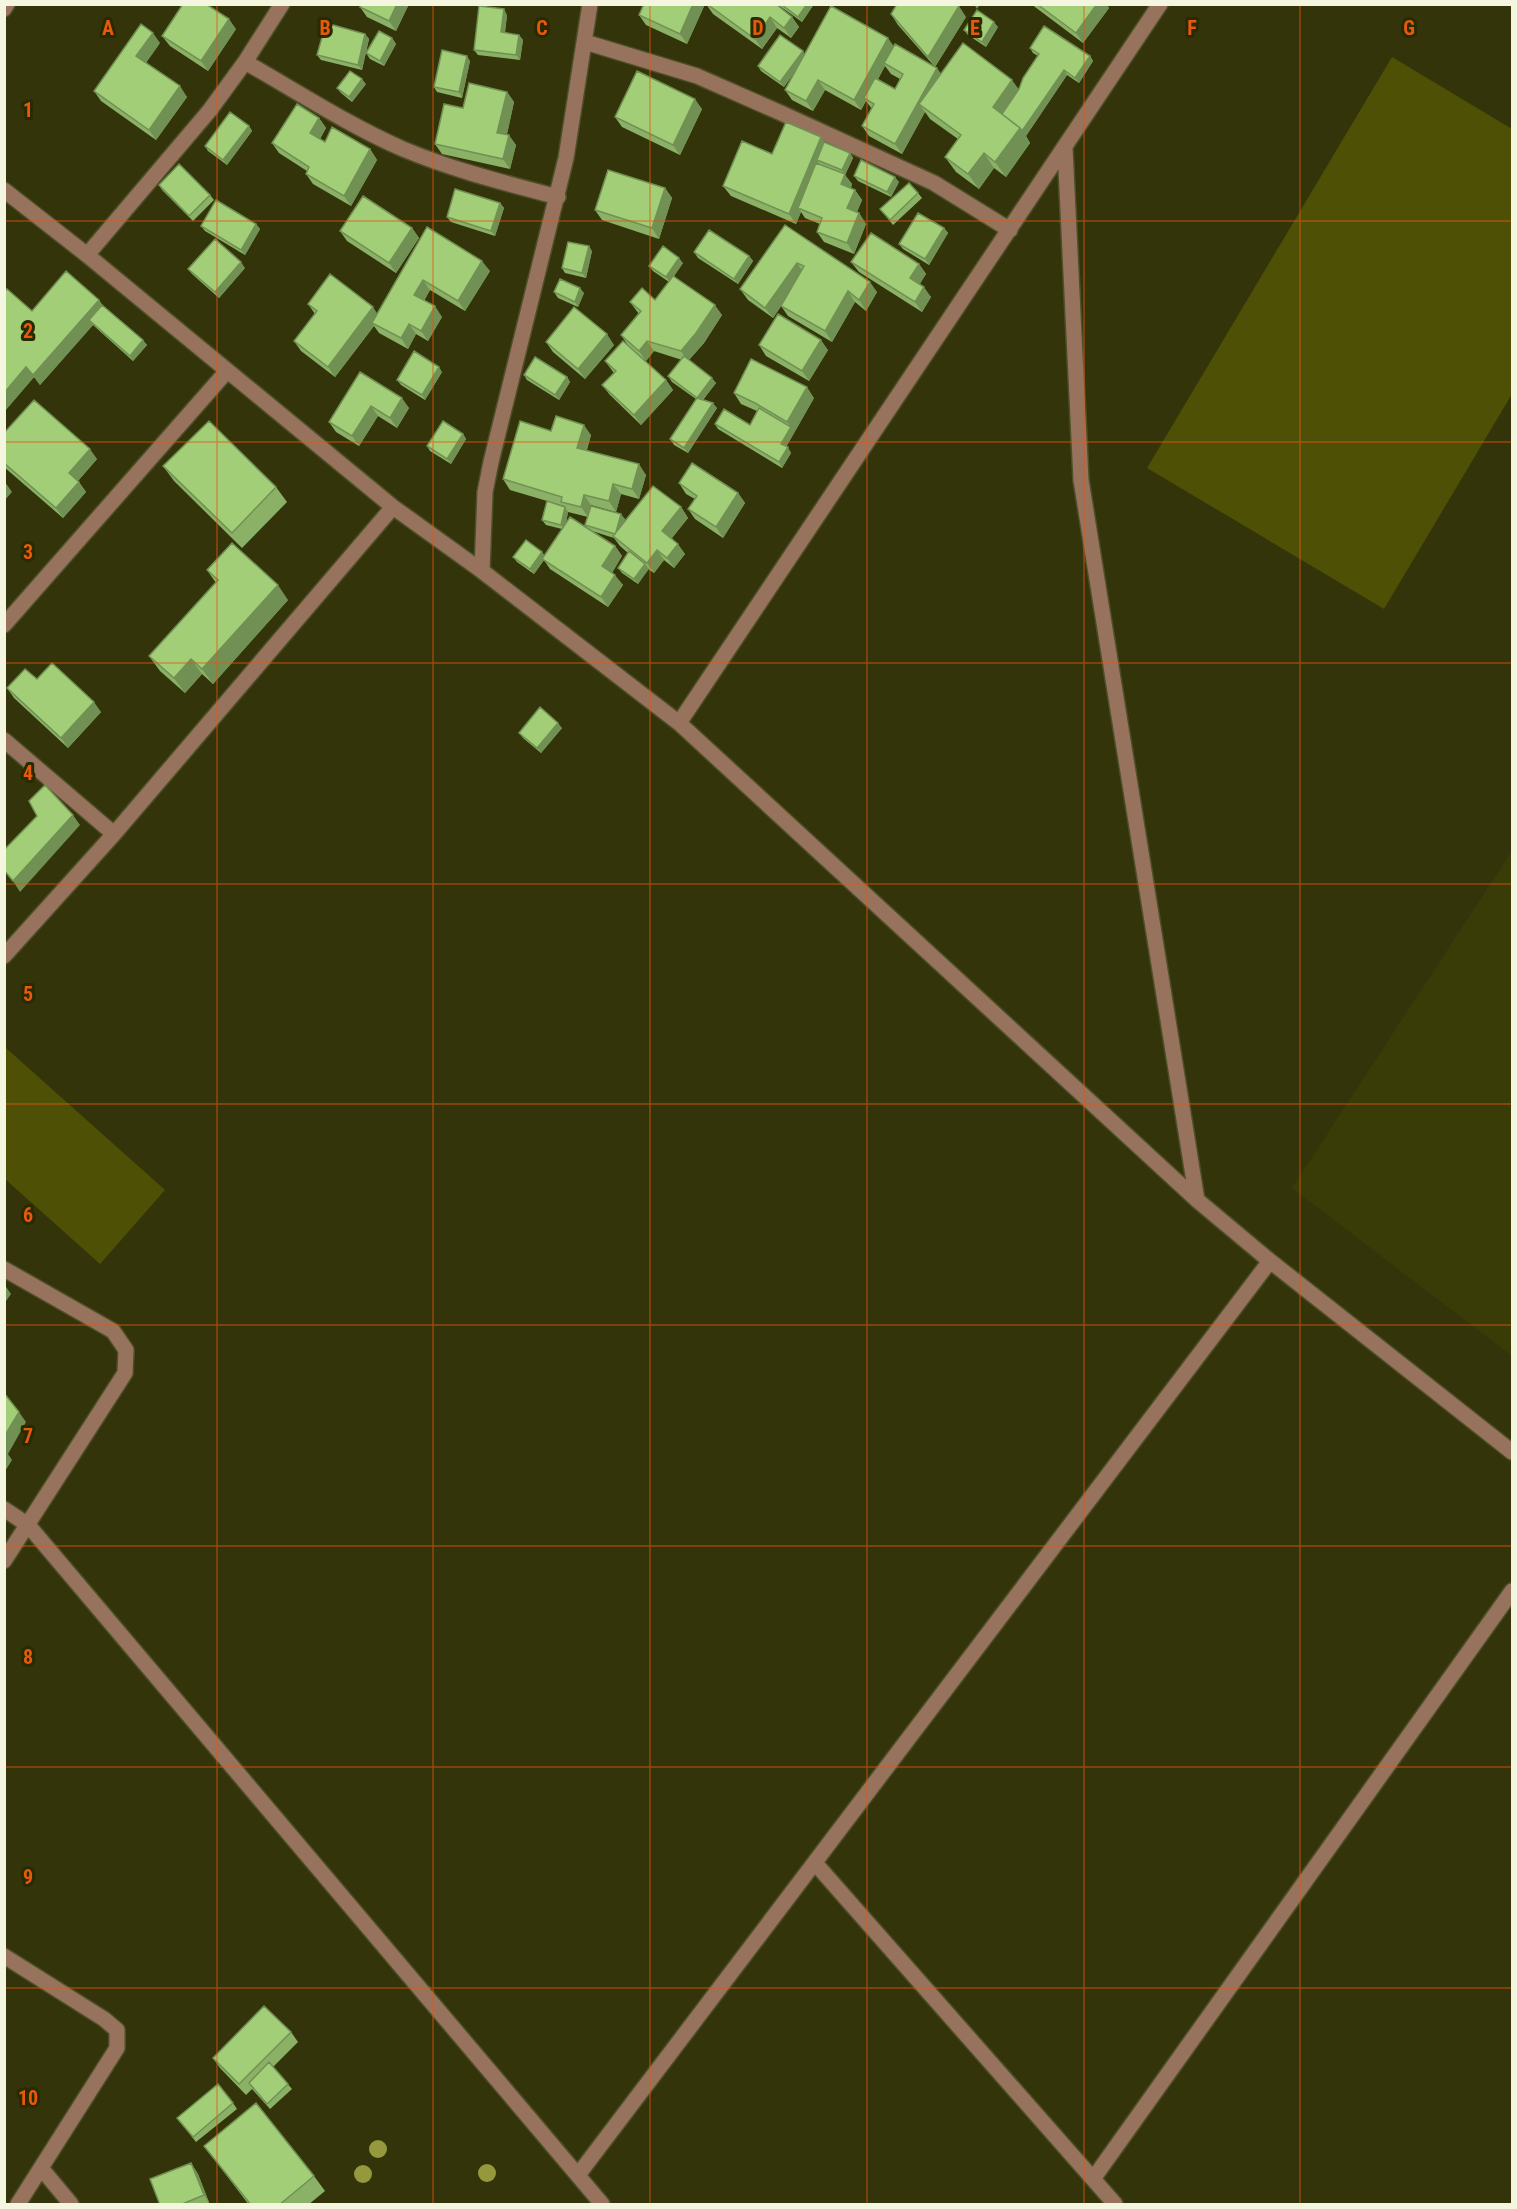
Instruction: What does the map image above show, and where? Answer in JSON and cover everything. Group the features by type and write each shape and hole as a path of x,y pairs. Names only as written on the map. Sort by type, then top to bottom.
{"street":[{"path":"4,9 7,4"},
{"path":"87,255 210,110 245,62 282,4"},
{"path":"482,571 485,492 558,197 590,4"},
{"path":"679,723 1160,4"},
{"path":"585,42 697,76 934,183 1010,230"},
{"path":"245,62 347,122 401,148 452,168 558,197"},
{"path":"1065,148 1081,480 1197,1200"},
{"path":"4,190 87,255 393,507 482,571 679,723 1197,1200 1270,1261 1512,1452"},
{"path":"4,625 227,371"},
{"path":"4,956 114,834 393,507"},
{"path":"4,740 114,834"},
{"path":"578,2175 1270,1261"},
{"path":"4,1269 113,1331 126,1350 124,1373 4,1561"},
{"path":"4,1509 28,1525 602,2205"},
{"path":"1093,2179 1512,1591"},
{"path":"815,1863 1115,2205"},
{"path":"4,1956 104,2019 117,2031 117,2048 18,2205"},
{"path":"41,2168 71,2205"}],"shaded area":[{"path":"1392,57 1512,129 1512,394 1384,609 1147,468"},
{"path":"1512,851 1512,1356 1292,1188"},
{"path":"6,1048 165,1190 100,1264 5,1179"}],"building":[{"path":"183,4 206,4 229,19 201,61 162,36"},
{"path":"361,4 397,4 389,21 360,7"},
{"path":"644,4 693,4 680,34 639,15"},
{"path":"707,4 776,4 792,17 784,28 770,17 755,39"},
{"path":"781,4 807,4 798,17"},
{"path":"897,4 956,4 959,6 928,57 891,14"},
{"path":"1037,4 1097,4 1076,33"},
{"path":"479,6 504,9 501,32 519,35 516,55 474,50"},
{"path":"831,6 888,38 854,100 818,80 806,101 785,90"},
{"path":"977,10 994,22 982,42 964,30"},
{"path":"326,23 365,34 358,65 317,55"},
{"path":"141,24 153,33 136,56 180,86 149,130 94,91"},
{"path":"1044,26 1090,56 1075,78 1064,70 1022,131 1002,114 1039,54 1030,48"},
{"path":"379,31 392,38 380,61 366,53"},
{"path":"780,35 803,51 780,82 758,66"},
{"path":"963,43 1012,80 993,107 1020,128 995,162 984,153 968,174 945,157 961,135 919,104"},
{"path":"895,44 937,68 895,144 862,126 874,104 864,98 875,78 895,89 903,74 884,63"},
{"path":"442,50 467,56 459,92 434,87"},
{"path":"350,71 362,79 349,97 337,88"},
{"path":"637,71 695,99 673,145 615,117"},
{"path":"469,83 507,92 497,133 509,135 503,159 435,144 444,104 463,108"},
{"path":"297,104 319,118 310,133 325,142 332,127 370,149 344,196 306,174 309,167 272,143"},
{"path":"230,112 249,126 223,160 205,146"},
{"path":"786,122 821,137 789,214 723,186 742,141 772,154"},
{"path":"824,142 850,153 842,170 817,160"},
{"path":"861,160 895,177 887,192 854,176"},
{"path":"816,163 845,174 841,184 855,190 847,208 859,213 847,243 817,232 822,218 798,208"},
{"path":"179,164 210,195 189,216 159,185"},
{"path":"608,170 665,188 652,228 595,210"},
{"path":"909,183 918,193 890,220 880,209"},
{"path":"455,189 500,203 491,231 447,217"},
{"path":"363,196 412,228 389,263 340,231"},
{"path":"216,200 256,224 241,250 201,226"},
{"path":"918,213 944,228 925,259 899,244"},
{"path":"785,225 870,282 859,300 848,291 825,331 781,306 804,266 797,263 765,308 740,289"},
{"path":"427,227 482,261 458,301 423,280 414,295 435,306 421,331 409,324 401,338 372,323"},
{"path":"709,230 749,256 734,279 694,252"},
{"path":"871,233 919,264 910,278 924,287 915,302 851,262"},
{"path":"215,239 241,262 215,292 188,269"},
{"path":"568,242 589,246 582,273 562,268"},
{"path":"663,246 679,258 666,277 649,266"},
{"path":"66,271 99,300 33,375 26,367 4,393 4,292 7,289 32,311"},
{"path":"330,274 373,307 328,367 294,341 317,311 308,304"},
{"path":"673,276 715,305 681,351 647,341 639,351 621,335 641,311 630,302 642,288 655,300"},
{"path":"560,279 580,288 575,302 554,292"},
{"path":"102,305 143,340 130,356 89,320"},
{"path":"574,307 607,334 578,369 546,342"},
{"path":"778,314 821,340 802,371 759,345"},
{"path":"623,341 666,380 634,415 602,385 616,371 605,361"},
{"path":"414,351 439,367 422,395 397,380"},
{"path":"684,356 712,378 697,398 668,376"},
{"path":"535,357 567,377 555,395 524,375"},
{"path":"751,359 807,387 787,422 734,393"},
{"path":"360,372 402,398 390,418 371,406 352,436 329,422"},
{"path":"697,398 713,403 684,448 670,439"},
{"path":"34,400 90,449 69,473 79,482 56,508 4,463 4,433"},
{"path":"759,408 791,427 781,444 788,447 779,462 715,424 724,409 750,425"},
{"path":"556,416 584,425 577,448 639,464 632,489 613,484 609,501 584,495 581,507 561,502 562,497 503,479 520,421 551,431"},
{"path":"209,421 276,487 232,533 163,466"},
{"path":"443,421 463,434 447,459 427,446"},
{"path":"692,463 738,493 716,527 688,509 697,496 679,483"},
{"path":"653,486 681,507 662,531 678,544 667,558 657,550 647,563 613,536"},
{"path":"547,501 565,507 561,525 542,520"},
{"path":"591,506 621,514 615,534 585,525"},
{"path":"570,517 615,546 602,566 615,575 601,597 542,559"},
{"path":"526,540 542,552 530,569 513,557"},
{"path":"232,543 278,585 202,669 191,659 174,678 149,656 218,580 207,570"},
{"path":"629,551 645,564 634,579 618,568"},
{"path":"52,663 94,702 61,738 7,688 25,669 37,679"},
{"path":"540,707 558,723 537,748 519,733"},
{"path":"45,785 73,815 13,881 4,870 4,850 37,816 29,801"},
{"path":"4,1393 19,1412 4,1437"},
{"path":"264,2006 291,2032 239,2084 213,2058"},
{"path":"269,2062 288,2084 267,2104 249,2083"},
{"path":"218,2084 233,2103 193,2137 177,2118"},
{"path":"256,2103 314,2176 279,2205 251,2205 204,2146"},
{"path":"191,2163 204,2195 180,2205 160,2205 150,2179"}]}
